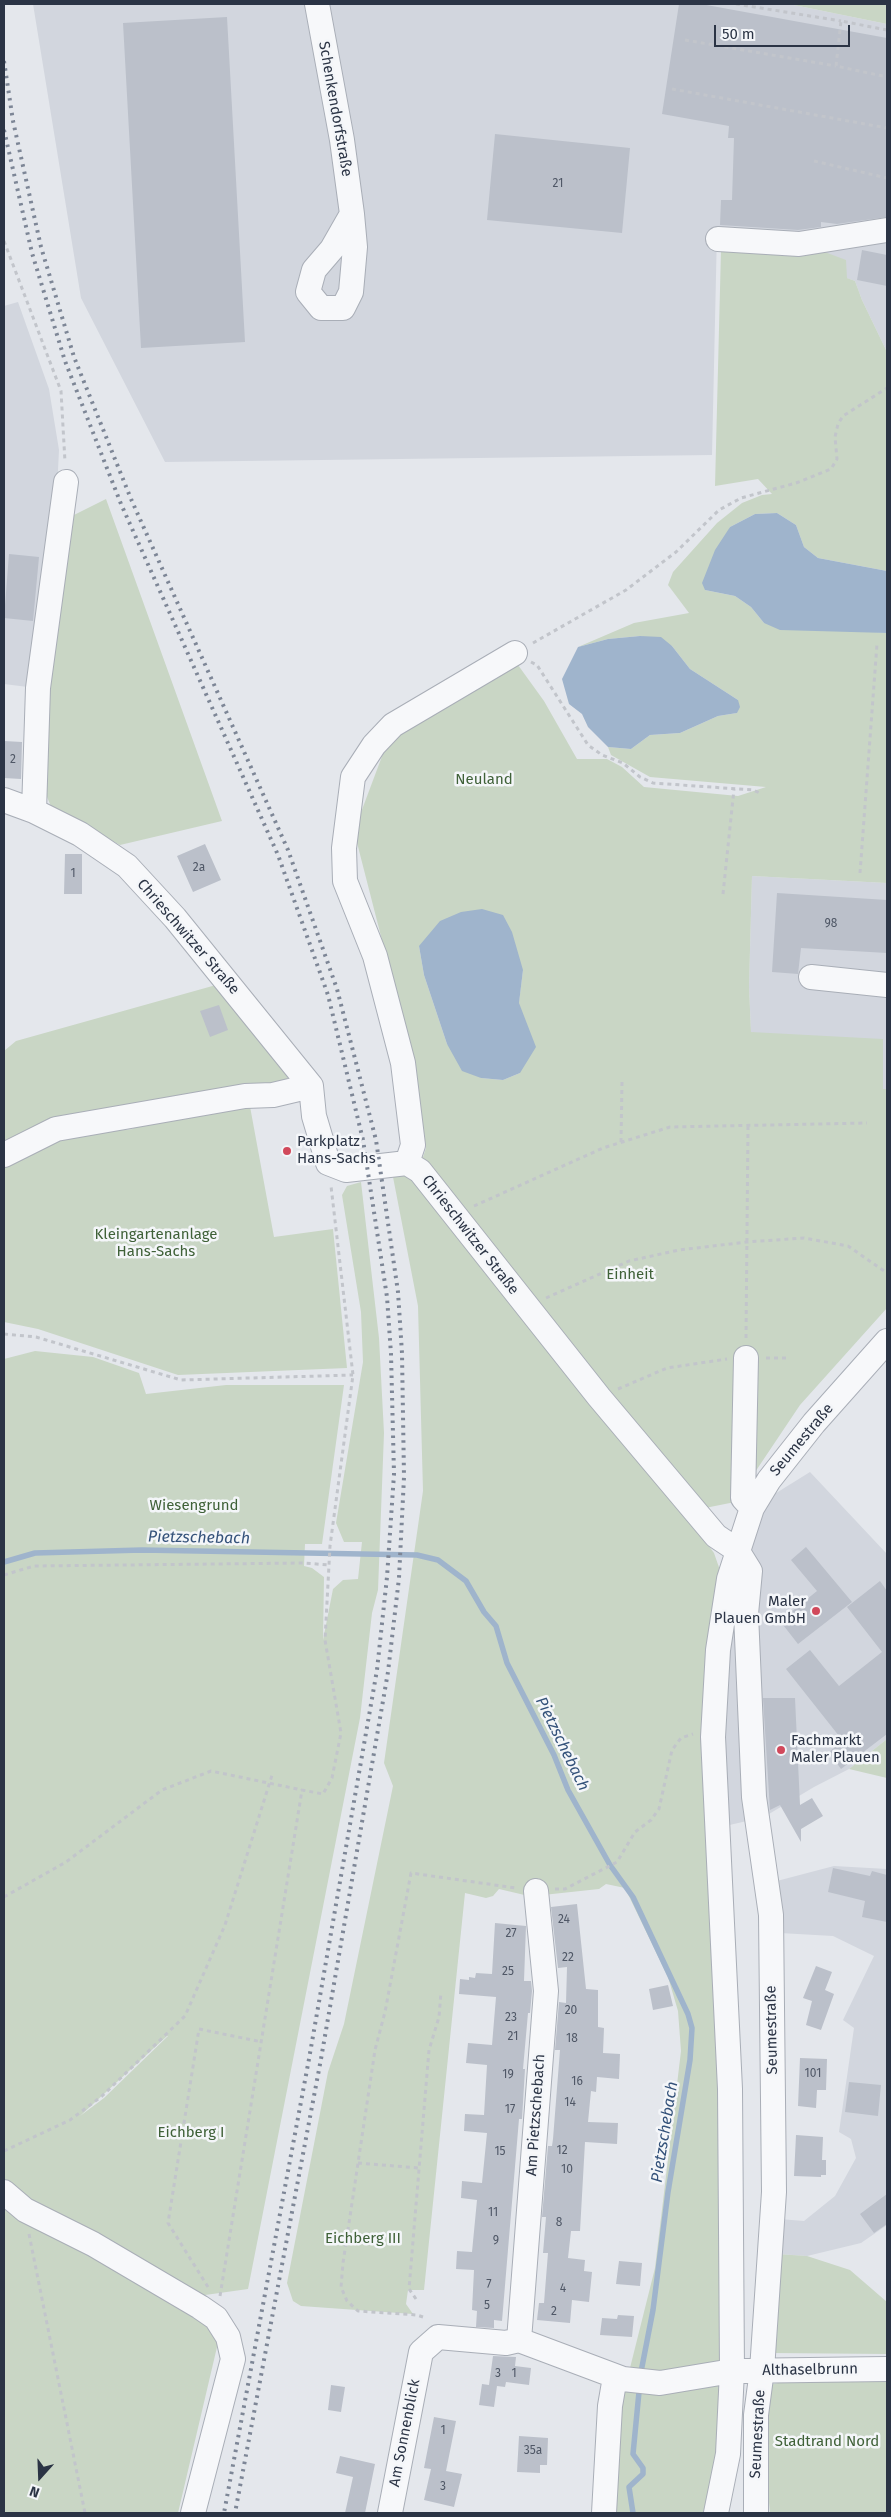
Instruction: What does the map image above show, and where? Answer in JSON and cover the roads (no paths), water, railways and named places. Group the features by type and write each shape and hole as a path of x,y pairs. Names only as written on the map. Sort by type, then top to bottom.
{"street":[{"name":"Schenkendorfstraße","path":"317,4 342,140 352,214"},
{"path":"718,239 799,244 887,230"},
{"path":"34,810 38,688 66,482"},
{"path":"407,1163 413,1145 403,1063 375,956 346,881 344,848 353,776 374,746 393,726 515,653"},
{"name":"Chrieschwitzer Straße","path":"4,800 34,810 80,834 127,866 175,918 312,1086 314,1116 328,1163 346,1170 407,1163 420,1171 599,1397 716,1536 737,1550"},
{"path":"811,977 887,985"},
{"path":"4,1155 56,1129 245,1096 273,1095 312,1086"},
{"name":"Seumestraße","path":"716,2513 728,2454 732,2371 730,2088 713,1737 718,1650 729,1579 752,1508 769,1480 814,1423 887,1341"},
{"path":"746,1358 742,1498 752,1508"},
{"name":"Seumestraße","path":"737,1550 750,1571 746,1614 754,1797 771,1916 774,2192 762,2370 756,2415 754,2469 756,2513"},
{"name":"Am Pietzschebach","path":"519,2340 546,1991 536,1891"},
{"path":"4,2192 25,2210 93,2244 216,2318 228,2337 233,2359 193,2513"},
{"name":"Am Sonnenblick","path":"390,2513 420,2352 438,2337 506,2343 519,2340"},
{"path":"519,2340 615,2377 660,2384 732,2371"},
{"name":"Althaselbrunn","path":"732,2371 887,2369"},
{"path":"604,2513 610,2406 615,2377"}],"water":[{"path":"777,513 796,525 804,547 818,558 887,571 887,633 780,630 764,623 751,607 735,596 705,590 702,583 715,550 730,527 755,514"},
{"path":"640,636 661,637 672,646 690,669 738,700 740,707 737,713 718,716 680,733 650,735 631,749 608,747 588,727 582,714 569,704 562,679 578,647 608,639"},
{"path":"482,909 503,915 512,932 523,970 519,1003 536,1047 520,1073 503,1080 481,1078 462,1071 447,1044 424,975 419,946 440,921 461,912"}],"waterway":[{"name":"Pietzschebach","path":"4,1562 35,1553 142,1550 417,1555 438,1560 466,1581 484,1612 496,1626 507,1663 554,1755 568,1790 610,1865 633,1897 688,2014 692,2028 690,2060 668,2192 653,2310 641,2372"},
{"name":"Pietzschebach","path":"633,2513 629,2487 643,2474 643,2468 633,2454 639,2392"}],"railway":[{"path":"4,61 13,121 41,247 74,357 131,499 288,850 337,989 376,1140 398,1292 402,1353 404,1477 399,1578 388,1672 321,2059 235,2513"},
{"path":"4,130 32,253 65,361 121,504 278,855 328,995 363,1140 387,1297 391,1354 394,1474 387,1577 377,1670 309,2059 224,2513"}],"place":[{"name":"Parkplatz Hans-Sachs","path":"287,1151"},
{"name":"Maler Plauen GmbH","path":"816,1611"},
{"name":"Fachmarkt Maler Plauen","path":"781,1750"}],"park label":[{"name":"Neuland","path":"484,780"},
{"name":"Kleingartenanlage Hans-Sachs","path":"156,1244"},
{"name":"Einheit","path":"630,1275"},
{"name":"Wiesengrund","path":"194,1506"},
{"name":"Eichberg I","path":"191,2133"},
{"name":"Eichberg III","path":"363,2239"},
{"name":"Stadtrand Nord","path":"827,2442"}]}
